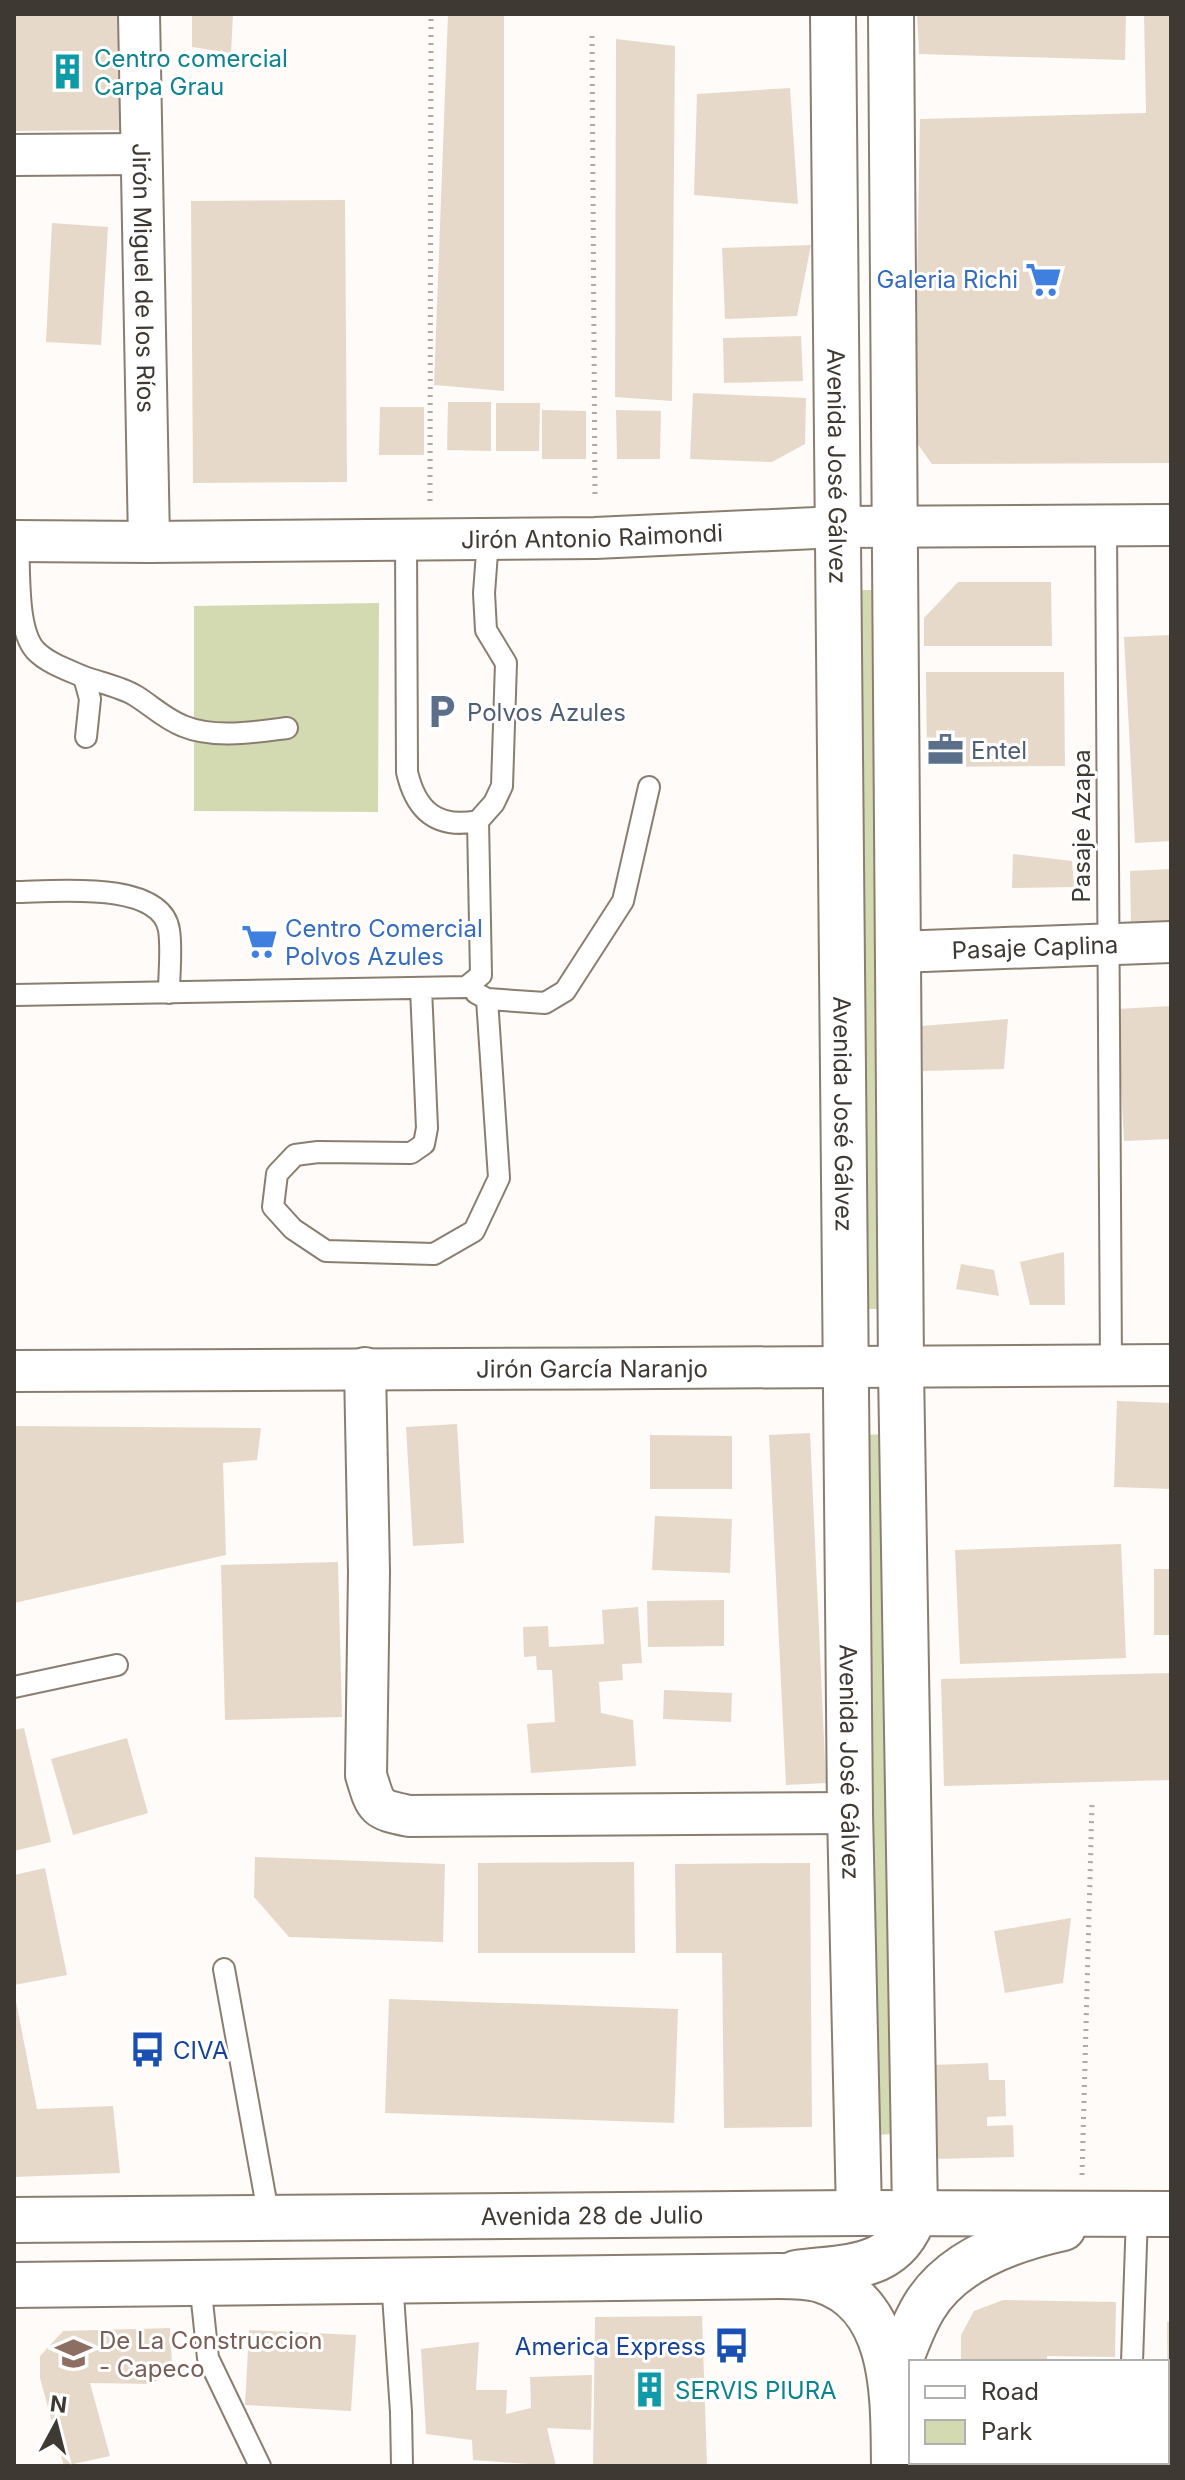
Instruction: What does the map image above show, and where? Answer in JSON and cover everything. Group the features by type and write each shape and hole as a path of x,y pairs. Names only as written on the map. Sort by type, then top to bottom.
{"street":[{"name":"Jirón Miguel de los Ríos","path":"139,14 139,154 149,542"},
{"name":"Avenida José Gálvez","path":"833,14 850,1813 859,2213"},
{"path":"778,2276 872,2261 895,2250 909,2231 915,2213 901,1369 891,14"},
{"path":"14,155 139,154"},
{"name":"Jirón Antonio Raimondi","path":"16,541 595,538 838,527 1171,525"},
{"name":"Pasaje Caplina","path":"897,952 1171,942"},
{"name":"Jirón García Naranjo","path":"14,1371 901,1369 1171,1365"},
{"path":"365,1368 369,1572 366,1775 374,1800 383,1810 409,1816 850,1813"},
{"name":"Avenida 28 de Julio","path":"14,2220 859,2213 1145,2215"},
{"path":"892,2382 925,2305 953,2275 990,2252 1030,2235 1145,2215"},
{"path":"14,2285 778,2276 821,2281 853,2299 876,2329 892,2382 894,2466"}],"lane":[{"name":"Pasaje Azapa","path":"1106,525 1111,1366"},
{"path":"418,539 407,772 412,793 424,810 443,821 461,824 478,821 494,803 502,786 506,663 486,630 484,593 488,539"},
{"path":"16,541 25,633 36,651 58,666 133,694 161,715 186,727 219,733 287,728"},
{"path":"84,677 90,699 86,737"},
{"path":"14,995 466,987 487,999 545,1003 565,991 623,901 649,787"},
{"path":"466,987 481,975 478,821"},
{"path":"14,892 104,892 131,896 152,907 162,915 169,927 169,993"},
{"path":"421,988 427,1128 424,1144 411,1153 318,1152 295,1155 277,1174 273,1207 293,1229 326,1251 434,1254 474,1231 491,1201 499,1178 487,999"},
{"path":"14,1687 117,1665"},
{"path":"224,1969 269,2218"},
{"path":"1132,2360 1145,2215"},
{"path":"392,2280 402,2466"},
{"path":"200,2282 208,2358 260,2466"}],"path":[{"path":"418,539 431,14"},
{"path":"592,36 595,538"},
{"path":"1081,2214 1092,1804"}],"green space":[{"path":"857,590 878,590 886,1309 866,1309"},
{"path":"379,603 378,812 194,811 194,606"},
{"path":"886,1434 894,2134 873,2135 866,1435"}],"building":[{"name":"Centro comercial Carpa Grau","path":"14,14 120,14 122,130 14,131"},
{"path":"192,14 233,14 231,53 192,47"},
{"path":"448,14 504,14 504,391 434,385"},
{"path":"917,14 1126,14 1125,60 919,54"},
{"name":"Galeria Richi","path":"1144,14 1171,14 1171,463 932,464 914,439 920,119 1146,113"},
{"path":"616,39 675,46 672,401 615,397"},
{"path":"790,88 798,204 694,195 697,94"},
{"path":"345,200 347,482 193,483 191,201"},
{"path":"52,223 108,227 101,345 46,342"},
{"path":"811,245 797,316 725,319 722,248"},
{"path":"801,336 803,381 724,383 723,338"},
{"path":"693,393 806,398 805,444 772,462 690,459"},
{"path":"448,402 491,402 491,451 447,450"},
{"path":"496,403 540,403 539,451 496,451"},
{"path":"380,407 424,407 424,455 379,455"},
{"path":"542,410 586,411 586,459 542,459"},
{"path":"616,410 661,411 660,459 617,459"},
{"path":"958,582 1051,582 1052,646 924,646 924,618"},
{"path":"1171,635 1171,841 1135,843 1124,637"},
{"path":"926,672 1064,672 1065,766 927,767"},
{"path":"1013,854 1072,861 1074,887 1012,888"},
{"path":"1171,869 1171,921 1131,922 1130,871"},
{"path":"1171,1006 1171,1139 1124,1141 1117,1009"},
{"path":"1008,1019 1004,1069 923,1071 922,1026"},
{"path":"1064,1252 1065,1305 1030,1305 1020,1262"},
{"path":"961,1264 994,1270 999,1296 956,1289"},
{"path":"1117,1401 1171,1403 1171,1489 1114,1487"},
{"path":"457,1424 464,1543 413,1546 406,1427"},
{"path":"14,1426 261,1428 257,1460 223,1463 226,1555 14,1603"},
{"path":"810,1433 826,1783 786,1785 769,1435"},
{"path":"650,1435 732,1436 732,1489 650,1489"},
{"path":"655,1516 732,1519 730,1573 652,1570"},
{"path":"1121,1544 1126,1658 960,1664 955,1550"},
{"path":"338,1562 342,1717 225,1720 221,1565"},
{"path":"1154,1569 1171,1569 1171,1635 1154,1635"},
{"path":"724,1600 724,1646 648,1647 647,1601"},
{"path":"638,1607 642,1663 622,1664 623,1680 599,1682 601,1713 633,1720 636,1766 531,1773 527,1724 555,1722 552,1670 537,1670 536,1656 524,1657 523,1627 548,1626 549,1647 604,1644 602,1610"},
{"path":"1171,1673 1171,1780 944,1786 941,1679"},
{"path":"664,1690 732,1693 731,1722 663,1719"},
{"path":"24,1728 51,1842 14,1851 14,1730"},
{"path":"127,1738 148,1813 73,1835 51,1759"},
{"path":"255,1857 445,1864 443,1942 289,1937 254,1897"},
{"path":"634,1862 635,1953 478,1953 478,1863"},
{"path":"810,1863 812,2127 724,2128 722,1953 676,1953 675,1864"},
{"path":"45,1868 67,1975 14,1985 14,1875"},
{"path":"1071,1918 1063,1983 1005,1993 994,1931"},
{"path":"14,1991 37,2109 113,2106 120,2173 14,2177"},
{"path":"389,1999 678,2009 674,2123 385,2113"},
{"path":"988,2063 989,2080 1005,2080 1006,2116 987,2117 987,2126 1013,2125 1014,2157 934,2159 931,2065"},
{"path":"1003,2300 1116,2302 1115,2357 961,2360 961,2335 974,2311"},
{"name":"SERVIS PIURA","path":"702,2316 707,2466 593,2466 595,2317"},
{"path":"1167,2322 1171,2322 1171,2466 1168,2466"},
{"path":"170,2328 172,2365 153,2384 90,2383 110,2456 64,2466 40,2378 40,2356 63,2331"},
{"path":"249,2330 356,2335 351,2411 245,2405"},
{"path":"479,2342 476,2390 507,2390 506,2414 531,2408 530,2377 592,2375 591,2430 547,2428 556,2466 473,2460 472,2440 426,2434 421,2349"},
{"path":"959,2464 1045,2464 1045,2466"}],"place":[{"name":"Centro comercial Carpa Grau","path":"68,72"},
{"name":"Galeria Richi","path":"1044,279"},
{"name":"Polvos Azules","path":"441,712"},
{"name":"Entel","path":"945,750"},
{"name":"Centro Comercial Polvos Azules","path":"259,942"},
{"name":"CIVA","path":"147,2050"},
{"name":"America Express","path":"732,2346"},
{"name":"De La Construccion - Capeco","path":"73,2354"},
{"name":"SERVIS PIURA","path":"649,2390"}]}
